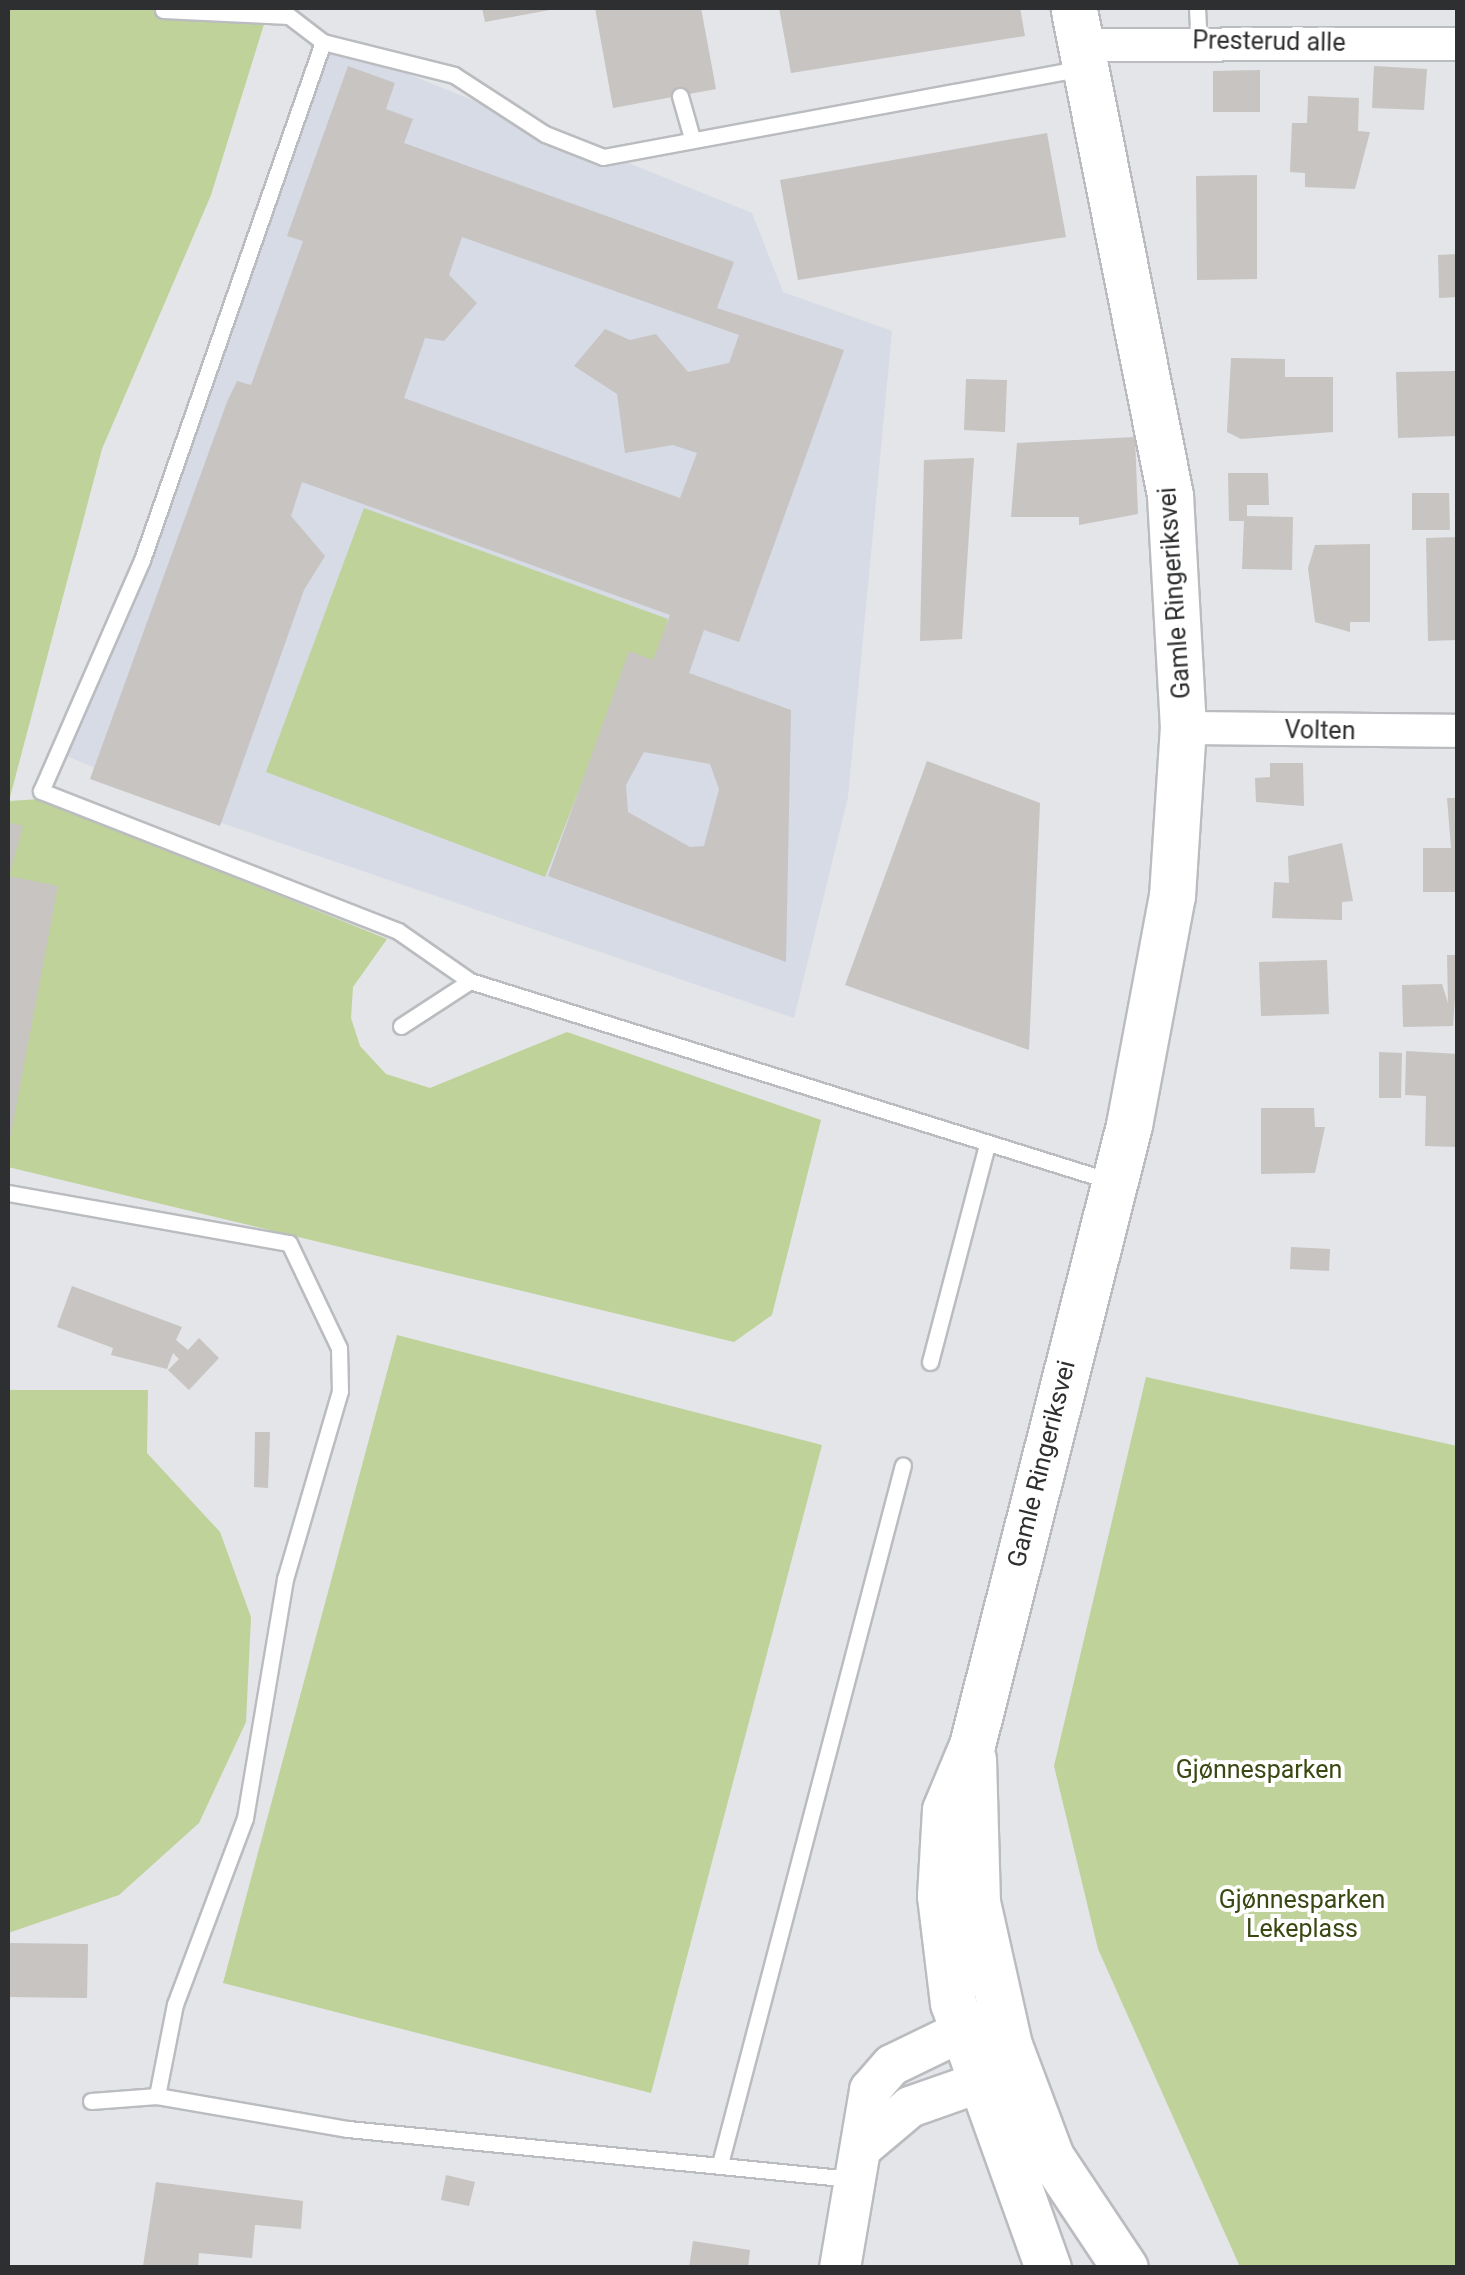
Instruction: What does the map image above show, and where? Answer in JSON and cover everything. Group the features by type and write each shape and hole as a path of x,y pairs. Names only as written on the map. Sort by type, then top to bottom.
{"main road":[{"name":"Gamle Ringeriksvei","path":"1048,2268 962,2032 940,1896 945,1810 972,1745 1114,1182 1172,896 1183,728 1170,495 1080,40"},
{"name":"Gamle Ringeriksvei","path":"972,1745 977,1902 1008,2046 1052,2158 1125,2268"}],"street":[{"name":"Presterud alle","path":"1080,40 1458,44"},
{"name":"Volten","path":"1183,728 1458,731"},
{"path":"840,2268 860,2162 858,2120 881,2078 962,2032 1008,2046 978,2083 910,2107 860,2162"}],"lane":[{"path":"1197,8 1199,40"},
{"path":"162,10 289,16 322,42 454,75 545,134 603,157 1080,40"},
{"path":"322,42 142,560 41,790 398,931 470,981 1114,1182"},
{"path":"680,96 692,138"},
{"path":"402,1026 470,981"},
{"path":"930,1362 987,1145"},
{"path":"8,1193 289,1242 339,1348 340,1390 285,1579 254,1784 175,2004 157,2096"},
{"path":"721,2160 902,1464"},
{"path":"92,2101 157,2096 348,2128 721,2160 860,2162"}],"shaded area":[{"path":"324,40 752,213 783,292 892,331 848,797 794,1018 219,822 58,752 142,560"}],"green space":[{"path":"8,8 269,8 211,195 102,449 9,801 40,799 387,939 353,987 351,1018 360,1046 386,1074 430,1088 567,1032 821,1120 772,1315 734,1342 8,1167"},
{"path":"364,508 668,619 654,664 631,657 545,877 266,772"},
{"path":"397,1335 822,1445 651,2093 223,1983"},
{"name":"Gjønnesparken","path":"1146,1377 1457,1446 1457,2267 1240,2267 1098,1949 1054,1766"},
{"path":"8,1390 148,1390 147,1453 220,1532 251,1617 246,1722 199,1823 119,1895 8,1933"}],"building":[{"path":"482,8 555,8 555,9 485,22"},
{"path":"595,8 701,8 716,89 613,108"},
{"path":"779,8 1020,8 1025,36 791,73"},
{"path":"348,66 395,83 386,109 413,119 404,143 734,262 717,308 844,350 739,642 704,630 689,673 791,710 786,962 548,876 629,651 653,660 670,615 302,482 291,516 325,556 304,590 220,826 90,779 227,402 237,381 251,385 303,241 287,236","holes":["462,237 739,335 729,363 688,372 656,334 630,340 605,329 574,366 617,394 625,453 673,445 697,453 680,498 404,398 425,338 444,341 477,303 449,275","644,752 710,764 719,789 704,846 690,847 628,812 626,785"]},
{"path":"1374,66 1427,69 1424,110 1372,108"},
{"path":"1260,70 1260,112 1213,112 1213,71"},
{"path":"1308,96 1359,98 1358,131 1370,132 1355,189 1305,187 1305,173 1290,172 1292,123 1307,123"},
{"path":"1047,133 1066,237 798,280 780,180"},
{"path":"1257,175 1257,279 1197,280 1196,176"},
{"path":"1458,254 1458,297 1439,298 1438,255"},
{"path":"1231,358 1285,359 1285,377 1333,377 1333,432 1241,439 1227,432"},
{"path":"1458,371 1458,436 1398,438 1396,372"},
{"path":"966,379 1007,380 1005,432 964,430"},
{"path":"1135,437 1138,514 1079,525 1079,517 1011,517 1017,443"},
{"path":"974,458 962,639 920,641 924,460"},
{"path":"1228,473 1268,473 1269,505 1247,505 1247,516 1293,517 1292,570 1242,569 1244,521 1229,521"},
{"path":"1412,493 1449,493 1450,530 1412,530"},
{"path":"1458,537 1458,640 1428,641 1426,538"},
{"path":"1370,544 1370,622 1350,622 1350,632 1315,622 1308,568 1315,545"},
{"path":"927,761 1040,803 1029,1050 845,985"},
{"path":"1270,763 1303,763 1304,806 1256,802 1255,778 1270,777"},
{"path":"1447,798 1458,798 1458,892 1423,892 1423,848 1451,848"},
{"path":"8,822 23,826 9,876 58,886 9,1144"},
{"path":"1342,843 1353,901 1342,902 1342,920 1272,918 1274,882 1289,883 1288,856"},
{"path":"1447,955 1458,955 1453,1026 1403,1027 1402,985 1442,984 1448,1003"},
{"path":"1327,960 1329,1014 1261,1016 1259,962"},
{"path":"1406,1051 1458,1054 1458,1147 1425,1146 1426,1096 1405,1095"},
{"path":"1379,1052 1402,1053 1401,1098 1379,1098"},
{"path":"1261,1108 1314,1108 1315,1127 1325,1127 1315,1173 1261,1174"},
{"path":"1291,1247 1330,1249 1329,1271 1290,1269"},
{"path":"72,1286 182,1327 176,1340 188,1350 199,1338 219,1358 189,1390 168,1370 179,1359 173,1353 167,1369 111,1355 113,1348 57,1327"},
{"path":"255,1432 270,1432 268,1488 254,1487"},
{"path":"8,1943 88,1944 87,1998 8,1997"},
{"path":"446,2175 475,2182 469,2206 441,2200"},
{"path":"156,2182 303,2201 301,2229 255,2225 252,2258 199,2253 198,2268 143,2266"},
{"path":"693,2241 750,2250 748,2268 689,2268"}],"park label":[{"name":"Gjønnesparken Lekeplass","path":"1302,1916"}]}
